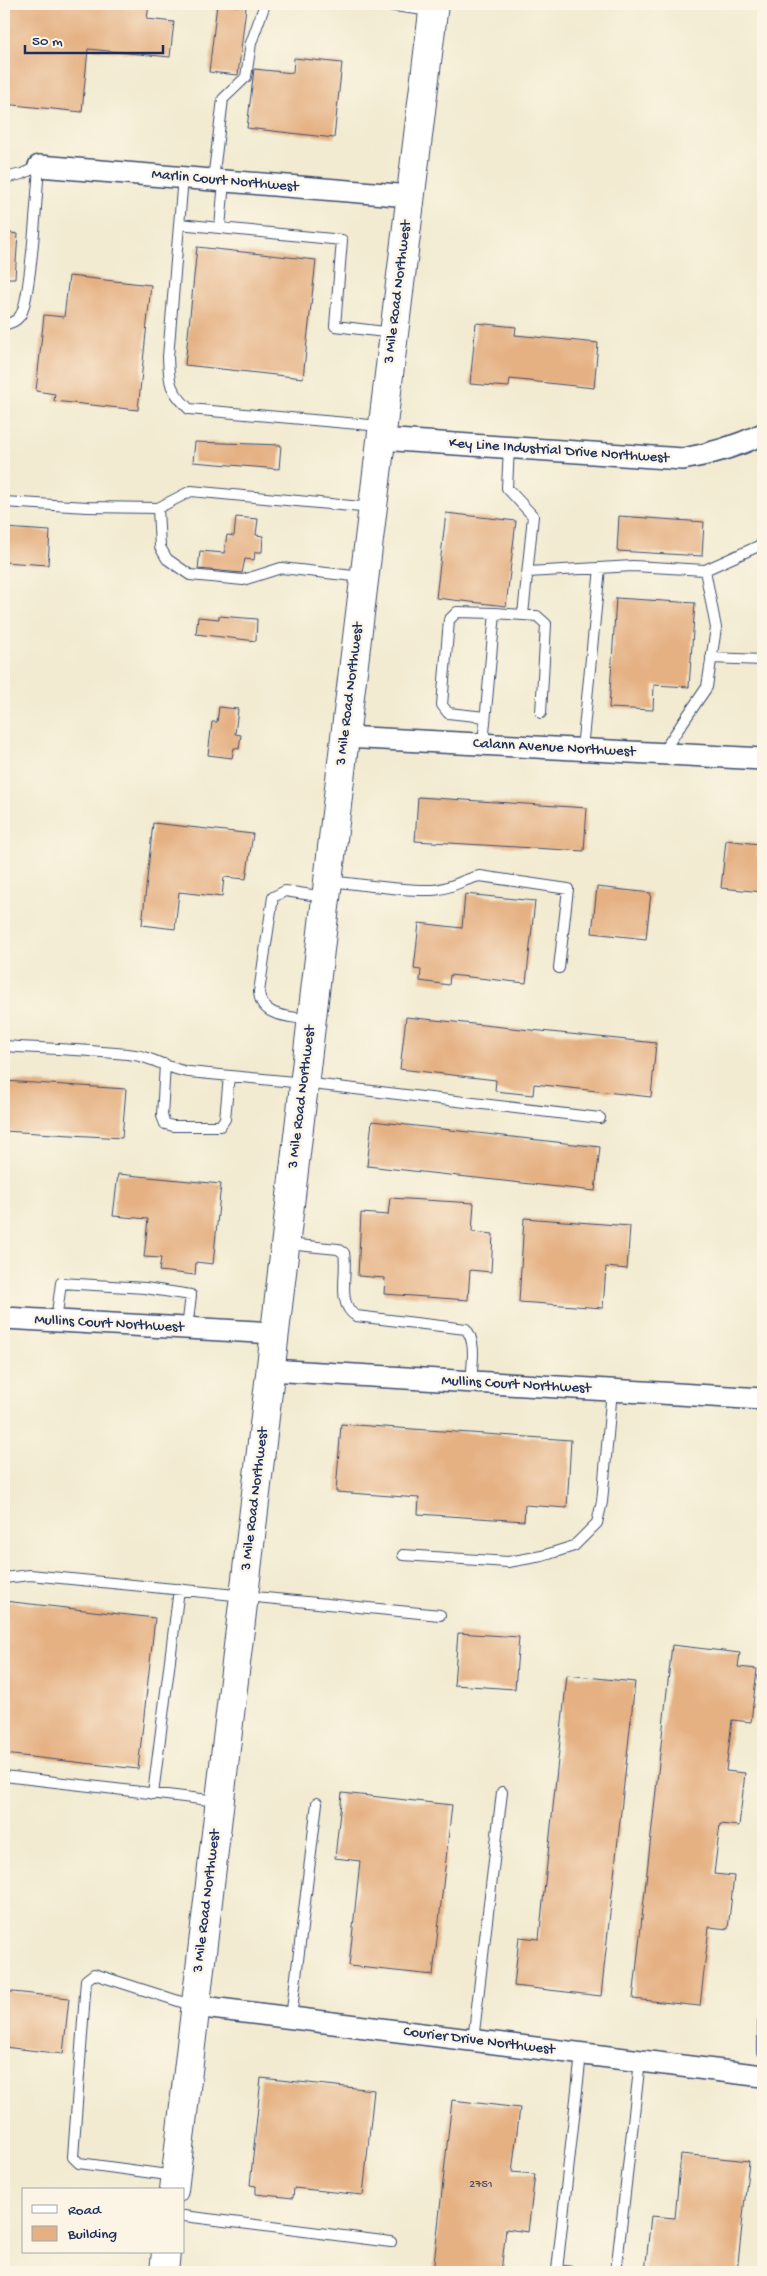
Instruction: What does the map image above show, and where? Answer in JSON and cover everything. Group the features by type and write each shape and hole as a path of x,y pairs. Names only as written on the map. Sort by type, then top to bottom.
{"main road":[{"name":"3 Mile Road Northwest","path":"175,2183 274,1334 433,8"},
{"path":"164,2272 166,2254"}],"street":[{"name":"Marlin Court Northwest","path":"39,166 410,196"},
{"name":"Key Line Industrial Drive Northwest","path":"381,433 510,447 684,459 720,451 763,434"},
{"name":"Calann Avenue Northwest","path":"345,737 763,759"},
{"name":"Mullins Court Northwest","path":"4,1318 274,1334"},
{"name":"Mullins Court Northwest","path":"270,1370 763,1400"},
{"name":"Courier Drive Northwest","path":"195,2006 763,2076"}],"lane":[{"path":"220,228 219,180 222,99 246,77 251,43 265,4"},
{"path":"380,4 433,8"},
{"path":"4,178 22,174 39,166"},
{"path":"4,324 11,324 21,315 26,294 39,166"},
{"path":"183,177 168,357 169,380 174,393 189,409 381,433"},
{"path":"179,224 342,240 335,326 393,333"},
{"path":"510,447 507,488 533,516 523,615"},
{"path":"4,502 87,508 158,508 191,491 372,508"},
{"path":"158,508 160,547 167,559 190,575 243,580 281,568 364,577"},
{"path":"528,572 633,566 706,570 763,544"},
{"path":"582,749 600,568"},
{"path":"662,753 707,687 716,628 706,570"},
{"path":"485,717 448,714 442,705 449,620 458,612 537,616 546,624 541,713"},
{"path":"483,744 495,613"},
{"path":"711,658 763,660"},
{"path":"312,1020 270,1012 259,1001 273,897 286,891 327,889 433,891 450,886 466,878 480,876 568,889 559,968"},
{"path":"4,1046 136,1055 165,1064 178,1071 304,1083 600,1118"},
{"path":"165,1064 162,1116 165,1124 173,1126 220,1126 225,1119 229,1076"},
{"path":"285,1244 338,1249 344,1253 345,1303 349,1312 356,1316 466,1329 472,1344 471,1382"},
{"path":"56,1321 61,1283 145,1288 192,1295 187,1328"},
{"path":"403,1554 508,1562 542,1556 574,1546 597,1523 602,1502 612,1390"},
{"path":"4,1578 30,1576 440,1615"},
{"path":"153,1794 179,1589"},
{"path":"4,1776 219,1801"},
{"path":"473,2041 502,1792"},
{"path":"291,2018 317,1803"},
{"path":"175,2183 79,2163 73,2157 86,1980 94,1974 195,2006"},
{"path":"763,2025 763,2052"},
{"path":"573,2272 557,2271 582,2054"},
{"path":"616,2272 640,2061"},
{"path":"185,2216 391,2242"}],"building":[{"path":"4,4 149,4 147,19 174,22 170,57 88,49 82,112 4,104"},
{"path":"217,4 246,7 238,75 209,72"},
{"path":"294,58 342,63 334,138 247,128 254,69 293,73"},
{"path":"4,232 18,234 15,278 4,278"},
{"path":"197,247 316,260 303,378 185,365"},
{"path":"69,276 151,285 138,410 54,401 55,394 36,391 44,315 64,317"},
{"path":"476,323 516,327 515,335 598,343 594,388 510,379 509,387 470,384"},
{"path":"195,442 281,445 279,469 193,462"},
{"path":"446,513 516,521 506,606 436,598"},
{"path":"619,516 704,522 702,556 617,551"},
{"path":"236,517 258,519 256,535 263,536 262,552 255,552 254,560 245,559 242,573 198,569 200,551 224,553 227,535 234,536"},
{"path":"4,528 50,531 48,565 4,562"},
{"path":"616,598 695,603 689,687 654,685 653,710 609,708"},
{"path":"219,616 257,619 256,641 196,634 198,617 219,619"},
{"path":"219,707 238,709 235,734 241,735 239,749 234,748 232,758 208,755 212,722 217,722"},
{"path":"418,797 587,808 584,851 415,841"},
{"path":"153,823 253,834 246,879 224,877 222,897 179,892 175,929 142,925"},
{"path":"726,840 758,844 757,856 763,856 763,892 721,888"},
{"path":"597,887 651,893 646,939 592,933"},
{"path":"465,894 535,901 526,983 450,975 449,985 420,981 421,970 414,969 419,923 462,928"},
{"path":"406,1017 656,1043 651,1097 534,1084 533,1095 495,1091 496,1080 400,1069"},
{"path":"4,1081 126,1089 122,1138 4,1131"},
{"path":"372,1121 600,1147 595,1191 367,1166"},
{"path":"118,1174 221,1184 213,1264 196,1262 195,1275 159,1271 161,1258 144,1257 148,1219 113,1216"},
{"path":"390,1198 474,1203 472,1232 493,1234 491,1272 470,1270 468,1300 384,1294 385,1278 358,1276 361,1213 388,1215"},
{"path":"524,1218 630,1226 627,1269 606,1267 603,1308 519,1302"},
{"path":"341,1424 571,1440 567,1508 525,1505 524,1521 418,1514 419,1498 336,1492"},
{"path":"4,1601 155,1618 138,1769 4,1754"},
{"path":"458,1633 519,1637 515,1689 454,1685"},
{"path":"672,1645 740,1653 738,1667 757,1669 751,1722 732,1720 726,1771 745,1773 739,1826 720,1824 714,1874 734,1876 728,1929 709,1927 700,2006 633,1999"},
{"path":"567,1675 635,1682 601,1996 514,1986 519,1937 539,1939"},
{"path":"342,1793 452,1805 433,1975 349,1966 360,1861 335,1858"},
{"path":"4,1991 69,1998 63,2054 4,2047"},
{"path":"261,2078 374,2090 363,2195 294,2188 293,2198 256,2194 256,2186 250,2185"},
{"path":"452,2100 520,2108 512,2172 535,2174 528,2232 506,2229 501,2272 433,2272"},
{"path":"681,2154 749,2161 737,2272 645,2272 651,2216 675,2218"}]}
